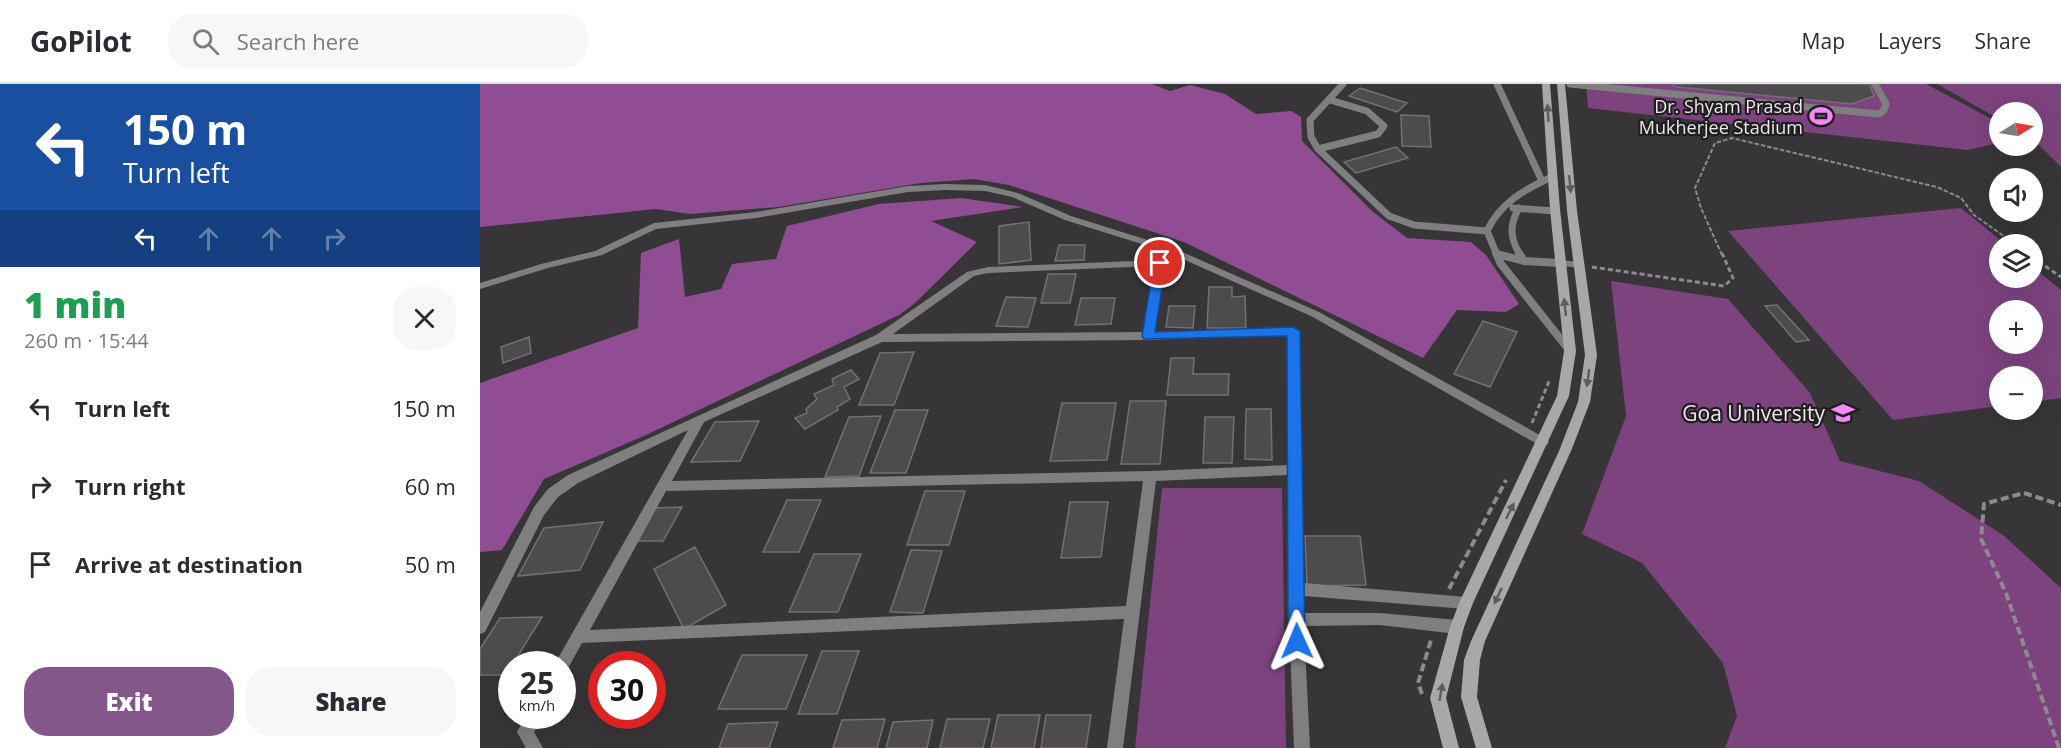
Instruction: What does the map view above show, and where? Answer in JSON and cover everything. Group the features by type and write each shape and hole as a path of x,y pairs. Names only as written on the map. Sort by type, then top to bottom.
{"main road":[{"path":"1451,748 1438,698 1457,627 1466,603 1563,396 1570,351 1555,211 1547,179 1547,86 1564,86 1579,265 1591,355 1584,402 1565,451 1478,641 1472,660 1469,697 1484,748"}],"street":[{"path":"480,286 598,253 662,224 756,215 908,189 985,188 1016,195 1068,218 1170,250 1315,314 1543,442"},
{"path":"480,627 539,511 553,494 573,479 699,419 880,338 971,273 988,270 1160,263 1148,336"},
{"path":"1560,263 1579,265"},
{"path":"880,338 1148,336 1293,331 1296,620 1302,748"},
{"path":"570,651 699,419"},
{"path":"663,486 1150,476 1295,470"},
{"path":"1115,748 1150,476"},
{"path":"1297,589 1466,603"},
{"path":"578,637 1132,612"},
{"path":"1296,620 1380,619 1457,627"},
{"path":"527,729 525,732 535,748"}],"lane":[{"path":"1343,84 1330,100 1316,109 1308,120 1310,137 1318,149 1389,216 1414,225 1487,231"},
{"path":"1497,84 1547,179 1503,207 1491,219 1487,231 1501,264 1570,351"},
{"path":"1564,86 1617,86 1879,114 1884,110 1886,104 1875,84"},
{"path":"1318,149 1371,137 1378,134 1384,126 1380,119 1367,111 1330,100"},
{"path":"1503,207 1555,211"},
{"path":"1519,208 1511,220 1510,228 1517,252 1524,261"},
{"path":"1497,254 1524,261 1560,263"}],"path":[{"path":"1579,265 1725,286 1733,278 1701,208 1695,188 1715,143 1732,138 1937,187 1961,198 1974,215 2001,234"},
{"path":"2043,265 2061,278"},
{"path":"2059,748 2006,593 1981,539 1984,504 2024,494 2061,505"}],"shaded area":[{"path":"480,84 1152,84 1170,91 1190,85 1225,94 1256,114 1291,111 1301,117 1302,141 1372,211 1407,238 1471,242 1486,255 1519,304 1506,312 1457,310 1423,358 1184,242 1009,185 974,179 921,183 778,207 690,214 656,209 480,227"},
{"name":"Dr. Shyam Prasad Mukherjee Stadium","path":"1586,84 1926,84 1989,118 1989,145 1968,150 1588,108"},
{"path":"1937,84 2061,84 2061,167 2043,149 2043,102 1989,102 1989,113"},
{"path":"961,198 1023,207 931,221 977,242 914,304 899,315 646,435 544,479 502,550 480,552 480,383 638,328 641,253 679,239 685,297 721,289 732,264 776,259 787,226 879,204"},
{"path":"1961,208 1993,234 1989,234 1989,288 2043,288 2043,275 2061,290 2061,398 2043,401 2043,366 1989,366 1989,407 1893,420 1728,231"},
{"path":"1611,281 1728,299 1810,393 1840,461 1919,481 2003,535 2061,588 2061,748 1725,748 1737,716 1723,663 1642,563 1582,534 1626,416"},
{"path":"1162,488 1282,488 1286,748 1135,748"}],"building":[{"path":"1672,84 1869,84 1874,96 1852,104 1677,87"},
{"path":"1360,88 1407,103 1397,112 1349,96"},
{"path":"1401,115 1429,116 1431,147 1402,146"},
{"path":"1396,147 1408,158 1356,173 1344,162"},
{"path":"1029,222 1031,260 999,264 999,226"},
{"path":"1059,245 1085,245 1084,260 1055,261"},
{"path":"1048,274 1076,274 1070,303 1041,303"},
{"path":"1209,287 1232,287 1232,297 1245,296 1246,328 1207,328"},
{"path":"1006,297 1036,298 1028,327 996,326"},
{"path":"1081,298 1115,298 1111,324 1075,325"},
{"path":"1777,305 1809,340 1796,342 1765,306"},
{"path":"1169,306 1195,306 1193,328 1166,327"},
{"path":"1483,321 1517,332 1490,387 1454,374"},
{"path":"529,337 531,353 503,363 501,347"},
{"path":"914,352 894,405 859,405 880,353"},
{"path":"1171,358 1194,358 1193,374 1229,374 1228,395 1167,395"},
{"path":"851,370 859,379 844,387 850,399 837,407 838,410 805,429 795,418 807,413 806,409 817,399 814,394 834,385 832,379"},
{"path":"1130,401 1166,401 1160,464 1121,464"},
{"path":"1062,403 1116,403 1107,460 1050,461"},
{"path":"1246,409 1271,409 1272,460 1245,459"},
{"path":"895,410 928,410 906,473 870,473"},
{"path":"881,416 859,476 825,477 849,417"},
{"path":"1205,417 1234,417 1232,463 1203,463"},
{"path":"759,421 740,461 691,462 715,422"},
{"path":"925,491 965,491 949,545 907,545"},
{"path":"787,500 821,500 799,552 763,552"},
{"path":"1070,502 1108,502 1101,557 1061,558"},
{"path":"682,507 663,541 634,541 654,508"},
{"path":"603,522 580,570 518,576 544,528"},
{"path":"1305,536 1360,536 1366,585 1307,586"},
{"path":"695,547 726,605 684,629 654,569"},
{"path":"911,550 942,551 923,613 890,612"},
{"path":"814,554 861,554 838,612 789,612"},
{"path":"542,617 521,651 498,651 498,675 480,675 480,649 500,618"},
{"path":"822,651 859,651 837,714 798,714"},
{"path":"742,655 807,655 786,709 718,709"},
{"path":"998,715 1040,715 1034,748 991,748"},
{"path":"1046,715 1091,715 1086,748 1041,748"},
{"path":"885,719 877,748 833,748 842,720"},
{"path":"947,719 990,719 983,748 940,748"},
{"path":"933,720 927,748 886,748 893,722"},
{"path":"778,722 769,748 719,748 728,724"}],"place":[{"name":"Dr. Shyam Prasad Mukherjee Stadium","path":"1821,116"},
{"name":"Goa University","path":"1843,413"}],"route":[{"path":"1160,263 1148,336 1293,331 1297,641"}]}
